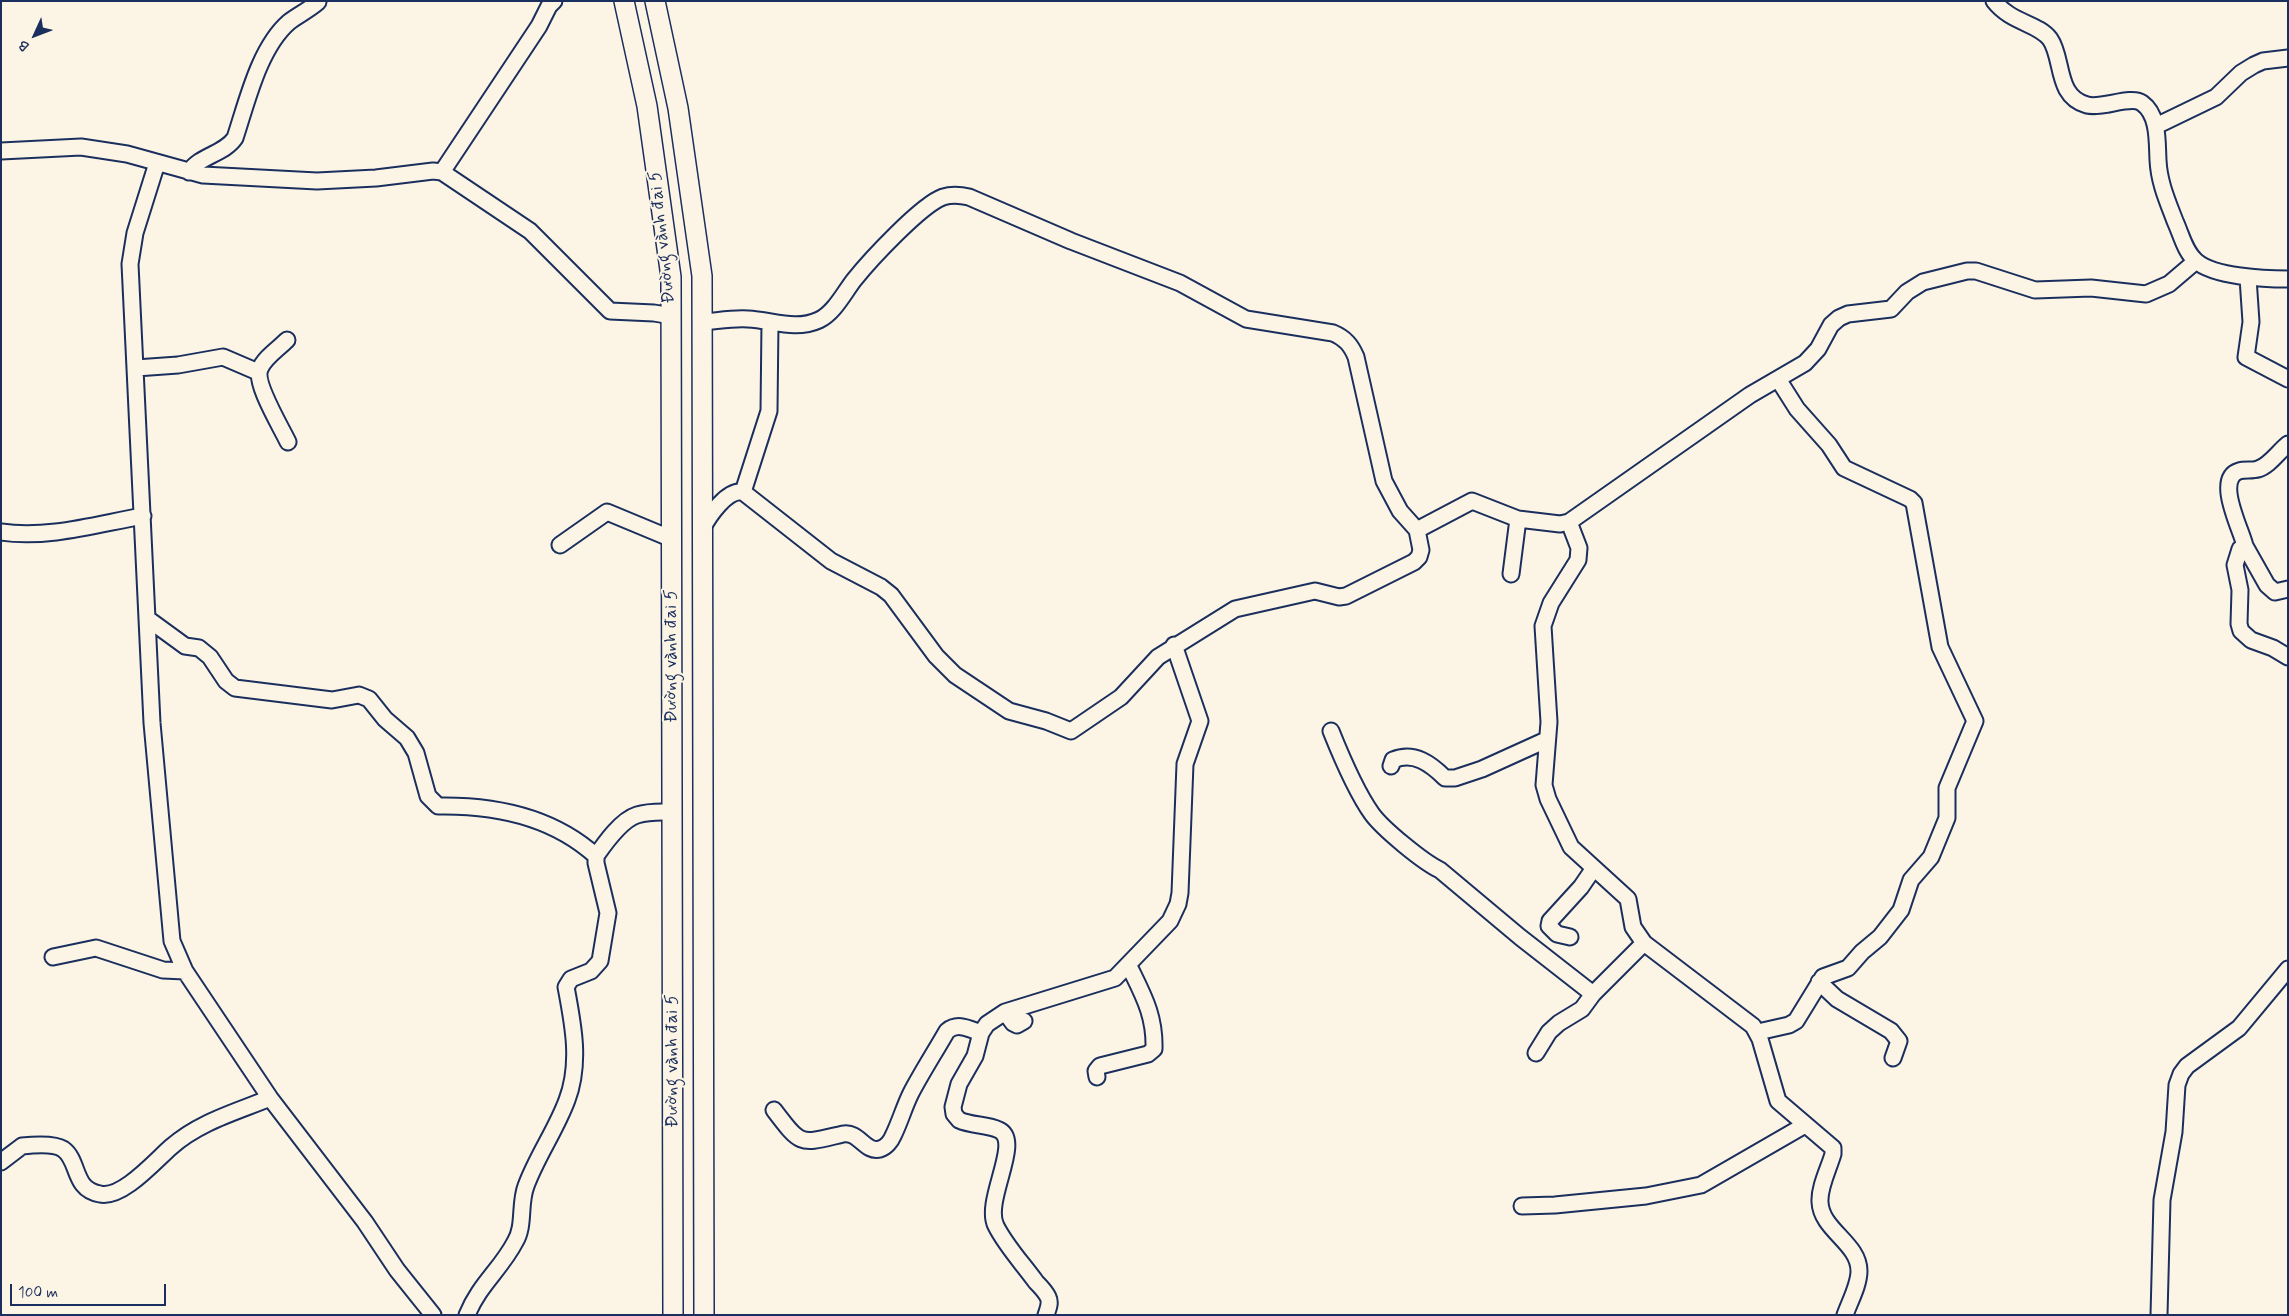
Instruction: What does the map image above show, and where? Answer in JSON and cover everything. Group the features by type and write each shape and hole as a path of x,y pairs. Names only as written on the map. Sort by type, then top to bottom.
{"main road":[{"name":"Đường vành đai 5","path":"624,1 646,106 671,277 673,1315"},
{"name":"Đường vành đai 5","path":"655,1 678,108 702,276 704,1315"}],"street":[{"path":"442,172 554,1"},
{"path":"1994,1 2005,14 2049,37 2054,46 2062,79 2067,90 2076,99 2086,105 2097,106 2134,100 2142,102 2156,126 2159,175 2163,191 2188,252 2196,261 2205,267 2248,278 2288,279"},
{"path":"189,172 197,162 230,144 235,138 263,59 285,27 318,2"},
{"path":"2156,126 2221,94 2241,73 2263,61 2288,58"},
{"path":"1,151 81,147 127,154 203,175 330,182 433,171 442,172 530,231 610,311 654,313 672,316"},
{"path":"157,163 131,249 130,264 152,723 169,926 172,940 185,971 270,1098 365,1222 397,1270 433,1315"},
{"path":"702,322 745,319 796,326 821,319 831,310 863,270 921,211 944,196 969,197 1071,241 1180,283 1246,319 1333,333 1342,337 1351,346 1356,357 1384,481 1400,511 1417,530 1421,550 1419,557 1346,596 1339,597 1315,591 1235,609 1174,645 1158,657 1121,697 1076,729 1067,730 1046,721 1017,714 971,685 945,665 891,595 832,561 743,492 737,491 730,494 702,529"},
{"path":"1417,530 1472,501 1518,519 1560,524 1569,522 1750,395 1812,357 1832,325 1839,318 1848,314 1890,309 1907,292 1923,282 1976,271 2035,290 2091,288 2146,294 2169,284 2196,261"},
{"path":"2248,278 2251,322 2245,352 2246,356 2288,379"},
{"path":"743,492 769,411 770,322"},
{"path":"287,340 262,364 258,372 262,389 288,442"},
{"path":"136,368 178,365 223,357 258,372"},
{"path":"1758,1032 1789,1025 1796,1021 1802,1015 1819,982 1826,975 1848,968 1862,952 1880,937 1901,910 1911,880 1931,857 1947,818 1947,788 1975,721 1940,648 1914,503 1844,468 1829,445 1797,409 1778,379"},
{"path":"2288,444 2261,468 2238,471 2229,479 2228,485 2233,514 2246,546 2267,585 2275,592 2288,589"},
{"path":"560,545 607,512 672,539"},
{"path":"1,532 29,534 58,531 143,516"},
{"path":"1511,574 1518,519"},
{"path":"1569,522 1578,548 1578,560 1551,603 1544,626 1548,713 1544,785 1548,799 1571,847 1628,899 1633,927 1644,943 1747,1020 1758,1032 1778,1102 1833,1148 1833,1154 1820,1194 1820,1203 1827,1222 1858,1262 1858,1281 1845,1315"},
{"path":"2246,546 2240,549 2235,565 2240,590 2239,624 2241,631 2251,640 2273,648 2288,657"},
{"path":"148,619 185,646 199,648 210,656 226,681 235,688 332,700 359,694 369,699 385,720 407,738 416,753 428,796 438,806 464,805 497,809 545,823 580,842 596,856"},
{"path":"1046,1315 1049,1309 1048,1297 1004,1240 994,1222 995,1194 1008,1151 1008,1141 1005,1133 998,1129 967,1124 959,1120 954,1114 953,1107 959,1084 975,1056 981,1033 987,1024 1005,1012 1115,978 1129,966 1170,922 1180,893 1184,764 1200,722 1174,645"},
{"path":"1331,731 1355,782 1378,822 1427,864 1440,870 1520,937 1593,994"},
{"path":"1391,766 1393,760 1398,758 1414,757 1431,765 1445,778 1455,778 1482,769 1546,740"},
{"path":"467,1315 478,1291 517,1240 526,1185 567,1099 573,1077 575,1056 574,1029 566,987 572,979 591,971 600,961 608,913 608,904 596,863 596,856 626,821 635,815 648,812 672,812"},
{"path":"1570,937 1552,931 1549,926 1550,921 1581,887 1594,868"},
{"path":"1536,1053 1549,1032 1559,1023 1582,1010 1593,994 1644,943"},
{"path":"52,957 96,948 163,970 185,971"},
{"path":"1097,1077 1096,1071 1100,1066 1148,1054 1154,1049 1155,1030 1151,1013 1129,966"},
{"path":"2159,1315 2162,1206 2174,1132 2177,1085 2180,1074 2187,1066 2239,1028 2288,969"},
{"path":"1819,982 1837,999 1890,1031 1899,1041 1893,1058"},
{"path":"1005,1012 1013,1023 1017,1025 1024,1021"},
{"path":"774,1110 800,1140 810,1142 847,1134 858,1138 868,1147 874,1149 881,1148 893,1136 910,1095 947,1031 953,1026 959,1026 981,1033"},
{"path":"1,1162 22,1146 59,1147 69,1156 79,1181 87,1190 100,1195 113,1194 125,1187 186,1134 270,1098"},
{"path":"1522,1206 1555,1205 1646,1196 1701,1185 1805,1125"}]}
